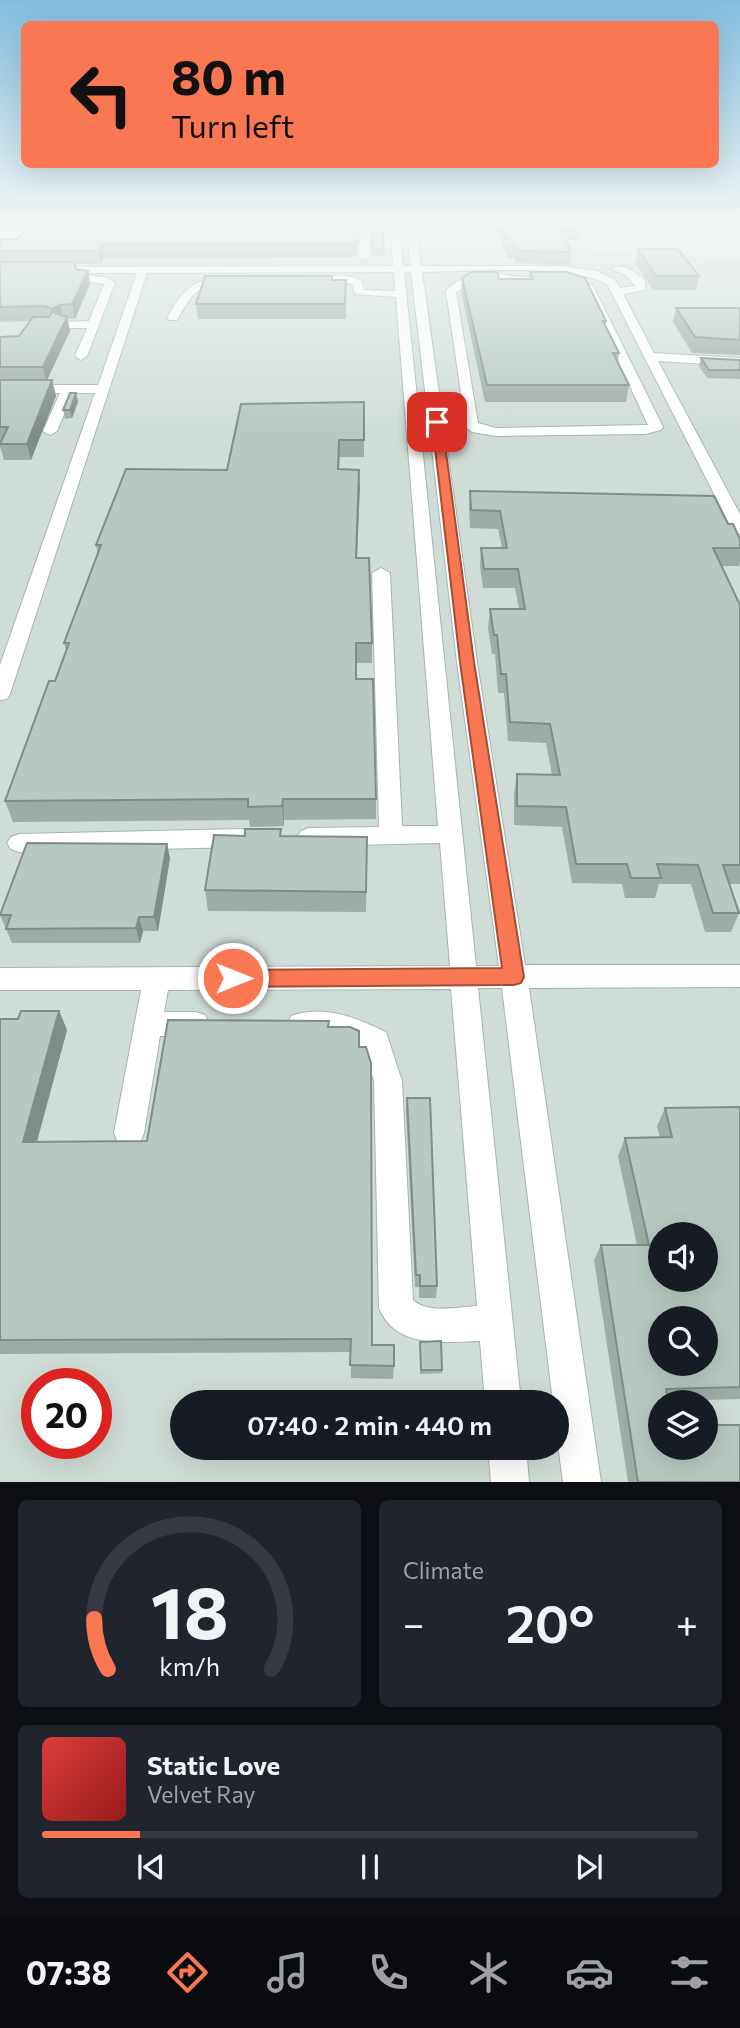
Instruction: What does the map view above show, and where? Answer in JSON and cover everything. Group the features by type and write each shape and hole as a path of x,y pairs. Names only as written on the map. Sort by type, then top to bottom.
{"street":[{"path":"117,291 120,295"},
{"path":"81,356 93,324 124,291"},
{"path":"173,318 186,291"},
{"path":"359,291 400,294 502,1390"},
{"path":"411,291 444,473 467,662 514,977 582,1482"},
{"path":"451,291 471,424 477,429 496,432 686,428"},
{"path":"591,291 656,425 654,428"},
{"path":"622,291 617,292 740,529"},
{"path":"0,694 103,389 120,295"},
{"path":"63,325 93,324"},
{"path":"652,357 679,358 694,362 740,362"},
{"path":"0,389 103,389"},
{"path":"50,431 68,389"},
{"path":"416,473 444,473"},
{"path":"382,573 391,836"},
{"path":"19,842 450,834"},
{"path":"0,979 740,976"},
{"path":"129,1133 156,979"},
{"path":"148,1024 217,1024"},
{"path":"272,1024 342,1025 376,1041 388,1082 396,1308 409,1320 431,1325 496,1323"},
{"path":"508,1460 510,1482"}],"shaded area":[{"path":"0,291 740,291 740,1482 0,1482"}],"building":[{"path":"0,291 78,291 72,304 51,309 45,306 0,307"},
{"path":"200,291 346,291 345,304 196,304"},
{"path":"465,291 591,291 619,353 613,353 629,385 487,385"},
{"path":"676,308 740,308 740,340 695,337"},
{"path":"52,312 67,317 43,367 0,367 0,337 19,336 33,317 49,317"},
{"path":"701,358 739,360 740,370 709,370"},
{"path":"0,380 52,380 27,444 0,444 8,427 0,427"},
{"path":"70,393 76,393 70,410 63,410"},
{"path":"364,402 364,440 339,440 338,469 359,470 356,558 369,558 372,643 356,643 356,679 373,679 376,799 283,799 282,806 248,807 248,799 5,801 49,681 55,681 69,643 64,643 101,545 96,545 126,469 227,470 241,404"},
{"path":"470,491 714,496 728,524 733,524 740,539 740,548 713,548 740,605 740,865 723,865 739,913 713,913 698,865 657,864 661,878 631,878 627,864 576,864 566,807 517,806 517,774 560,775 550,724 510,722 506,674 501,674 497,635 494,635 490,609 525,609 518,569 484,569 481,548 507,548 500,511 471,510"},
{"path":"245,829 281,829 280,836 367,837 366,892 205,890 214,835 245,836"},
{"path":"27,843 167,844 154,917 139,917 136,928 6,929 11,915 0,915"},
{"path":"21,1011 59,1011 23,1142 147,1141 168,1020 329,1021 328,1027 350,1027 359,1031 359,1047 366,1047 371,1063 372,1345 394,1345 394,1366 350,1365 351,1339 0,1340 0,1019 18,1019"},
{"path":"407,1098 430,1098 437,1286 420,1286 420,1275 416,1275"},
{"path":"740,1107 740,1387 648,1390 648,1460 718,1460 718,1425 740,1425 740,1482 638,1482 601,1245 648,1245 648,1292 718,1292 718,1222 648,1222 648,1241 625,1138 672,1137 665,1108"},
{"path":"441,1341 442,1370 421,1370 420,1342"}],"route":[{"path":"233,978 514,977 467,662 437,422"}]}
